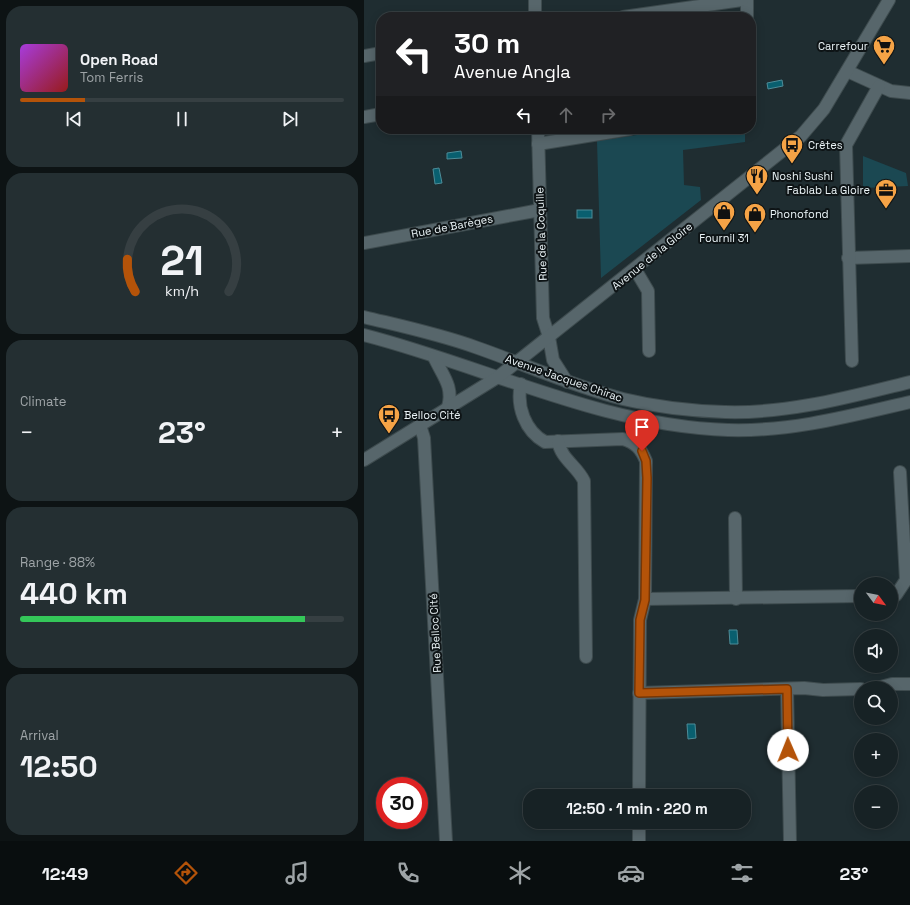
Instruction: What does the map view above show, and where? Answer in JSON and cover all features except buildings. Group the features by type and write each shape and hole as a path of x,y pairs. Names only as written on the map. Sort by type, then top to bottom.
{"street":[{"path":"535,0 535,12"},
{"path":"658,12 742,0"},
{"path":"747,0 747,12"},
{"name":"Avenue de la Gloire","path":"364,460 420,426 516,363 800,136 824,109 889,0"},
{"path":"364,56 376,54"},
{"path":"847,71 879,86 901,93 910,93"},
{"path":"852,361 846,146 879,86"},
{"path":"364,117 376,115"},
{"name":"Rue de la Coquille","path":"538,134 543,318 549,337 553,360 567,382"},
{"path":"538,144 599,134"},
{"name":"Rue de Barèges","path":"364,243 540,210"},
{"path":"848,258 910,256"},
{"path":"635,269 648,291 649,350"},
{"name":"Avenue Jacques Chirac","path":"364,317 474,347 567,382 623,399 650,404 726,412 771,411 818,404 910,382"},
{"name":"Avenue Jacques Chirac","path":"364,334 498,376 563,399 638,420 728,430 808,425 910,402"},
{"path":"434,357 450,387 451,394 448,407"},
{"path":"521,384 520,400 522,415 529,430 535,437 545,442 623,440 634,442 642,451 646,461 645,600 640,620 639,789"},
{"name":"Rue Belloc Cité","path":"420,426 424,438 446,841"},
{"path":"558,441 559,450 566,460 579,472 584,481 586,657"},
{"path":"898,592 906,580 900,472"},
{"path":"735,518 736,599"},
{"path":"645,600 854,596"},
{"path":"898,684 910,684"},
{"path":"639,693 787,689 854,689"},
{"path":"787,689 790,841"},
{"path":"639,829 639,841"}],"shaded area":[{"path":"782,80 783,86 768,89 767,83"},
{"path":"643,134 745,134 745,142 683,150 684,185 700,187 701,200 601,278 597,141"},
{"path":"461,151 462,158 447,159 447,153"},
{"path":"863,156 906,173 908,186 863,188"},
{"path":"439,168 442,183 435,184 433,169"},
{"path":"577,210 592,210 592,218 577,218"},
{"path":"729,630 737,630 738,644 730,644"},
{"path":"687,724 695,724 696,738 688,739"}],"place":[{"name":"Carrefour","path":"884,66"},
{"name":"Crêtes","path":"792,164"},
{"name":"Noshi Sushi","path":"757,196"},
{"name":"Fablab La Gloire","path":"886,210"},
{"name":"Fournil 31","path":"724,232"},
{"name":"Phonofond","path":"755,234"},
{"name":"Belloc Cité","path":"389,434"}],"route":[{"path":"642,451 646,461 647,478 645,600 640,620 639,693 787,689 788,750"}]}
